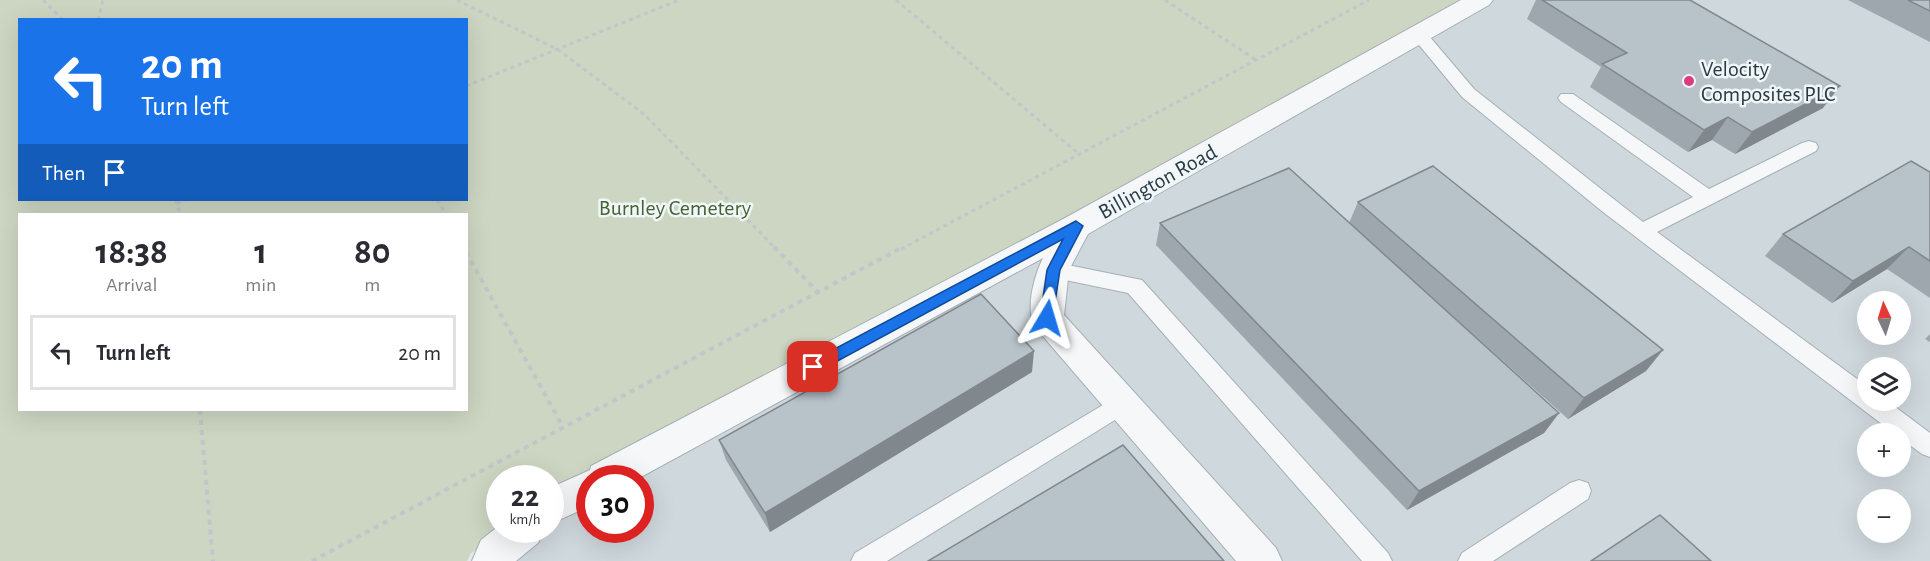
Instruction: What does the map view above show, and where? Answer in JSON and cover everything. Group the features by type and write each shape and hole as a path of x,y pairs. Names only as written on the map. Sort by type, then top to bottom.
{"street":[{"name":"Billington Road","path":"1262,561 1047,318 1053,270 1076,226 1479,0"},
{"path":"628,465 1076,226"},
{"path":"492,561 495,553 508,543"}],"lane":[{"path":"1418,34 1468,93 1642,231 1857,392"},
{"path":"1567,98 1708,198"},
{"path":"1642,231 1809,147"},
{"path":"1053,270 1135,286 1379,561"},
{"path":"864,561 1123,403"},
{"path":"1883,411 1930,447"},
{"path":"1471,561 1580,491"}],"path":[{"path":"43,0 61,18"},
{"path":"98,18 103,0"},
{"path":"457,0 557,50 645,115 818,292"},
{"path":"468,85 679,0"},
{"path":"896,0 1079,154"},
{"path":"1165,0 1256,60"},
{"path":"312,561 1369,0"},
{"path":"468,256 564,427"},
{"path":"200,411 213,561"}],"shaded area":[{"path":"1480,0 1930,0 1930,561 518,561 529,543 564,543 564,500 576,494 576,543 654,543 654,465 629,465 1076,226"}],"green space":[{"name":"Burnley Cemetery","path":"0,0 1480,0 1076,226 629,465 576,465 576,488 564,497 564,465 486,465 486,543 489,543 471,553 467,561 0,561"}],"building":[{"name":"Velocity Composites PLC","path":"1542,0 1690,0 1840,86 1752,132 1728,117 1704,130 1602,64 1627,53"},
{"path":"1908,0 1930,0 1930,11"},
{"path":"1911,161 1930,172 1930,261 1909,247 1853,281 1783,234"},
{"path":"1433,166 1663,350 1584,398 1358,202"},
{"path":"1289,168 1559,413 1419,491 1160,223"},
{"path":"981,294 1034,351 765,513 719,440"},
{"path":"1123,445 1224,561 928,561"},
{"path":"1660,515 1711,561 1591,561"}],"place":[{"name":"Velocity Composites PLC","path":"1689,81"}],"route":[{"path":"813,367 1076,226 1053,270 1047,318"}]}
